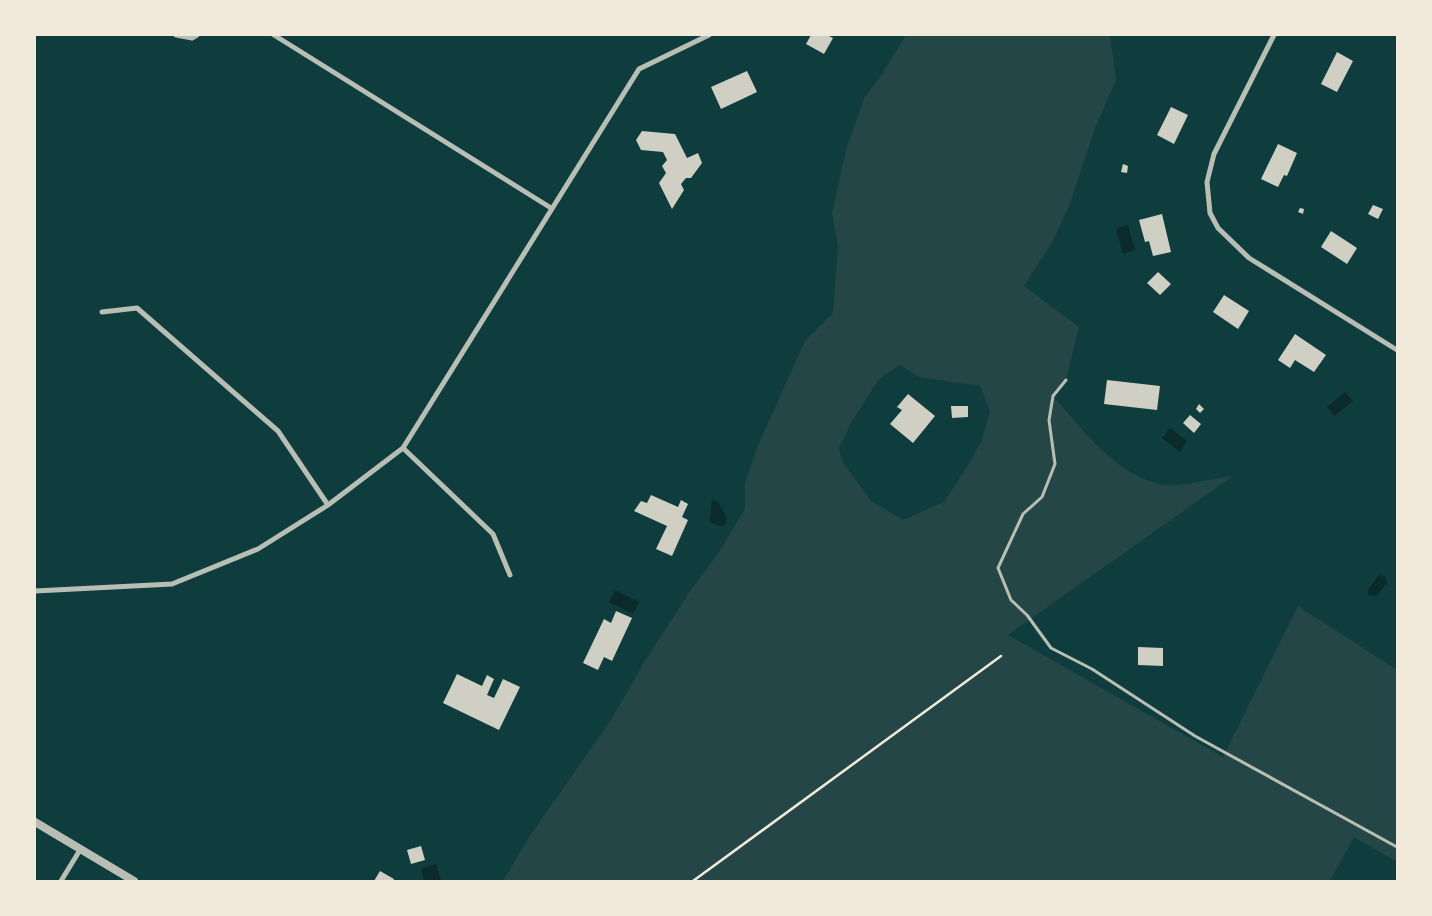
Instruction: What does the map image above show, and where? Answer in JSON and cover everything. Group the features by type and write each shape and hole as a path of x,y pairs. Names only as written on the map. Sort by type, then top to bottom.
{"street":[{"path":"176,35 192,38 197,35"},
{"path":"274,35 551,208"},
{"path":"35,591 172,584 258,549 328,505 403,448 639,69 709,35"},
{"path":"1274,35 1214,154 1207,182 1207,198 1210,213 1223,233 1249,258 1397,350"},
{"path":"102,312 137,308 278,431 328,505"},
{"path":"403,448 493,534 510,574"},
{"path":"35,822 134,881"},
{"path":"61,881 80,850"}],"lane":[{"path":"1066,380 1053,396 1049,420 1056,464 1042,496 1023,514 998,568 1011,600 1027,615 1050,648 1092,669 1195,736 1397,847"}],"path":[{"path":"693,881 1000,656"}],"shaded area":[{"path":"906,35 1110,35 1116,80 1095,128 1071,201 1053,241 1024,286 1079,327 1066,380 1053,396 1102,450 1132,473 1148,481 1165,485 1189,484 1233,476 1008,635 1223,757 1298,606 1397,670 1397,862 1354,837 1330,881 503,881 531,834 611,720 645,661 688,594 719,552 745,509 745,483 757,448 805,341 833,313 838,247 832,213 846,150 864,98 880,77","holes":["900,365 919,377 980,386 990,411 982,440 944,502 903,520 871,501 842,461 839,448 852,421 879,379"]},
{"path":"1128,225 1135,250 1123,254 1116,229"},
{"path":"1345,392 1353,401 1334,416 1327,407"},
{"path":"1170,428 1187,441 1180,452 1162,438"},
{"path":"712,500 718,502 727,518 725,525 720,526 710,522"},
{"path":"1382,575 1386,578 1387,583 1376,596 1368,595 1368,590 1378,576"},
{"path":"615,590 639,602 633,614 609,602"},
{"path":"436,864 441,881 424,881 421,869"}],"building":[{"path":"811,35 827,35 833,38 824,54 806,44"},
{"path":"1337,52 1353,61 1337,92 1321,84"},
{"path":"747,71 757,92 721,109 711,87"},
{"path":"1171,107 1188,115 1174,144 1157,135"},
{"path":"642,131 675,134 687,158 698,153 702,163 691,178 686,178 681,184 684,190 672,209 659,183 666,173 662,166 667,160 663,152 641,150 636,140"},
{"path":"1278,144 1297,153 1287,176 1284,175 1278,187 1261,179"},
{"path":"1123,164 1128,166 1127,173 1121,172"},
{"path":"1373,205 1383,209 1378,219 1368,214"},
{"path":"1300,208 1304,209 1303,214 1298,212"},
{"path":"1162,214 1171,252 1153,256 1149,241 1145,242 1139,220"},
{"path":"1331,231 1357,248 1347,264 1321,247"},
{"path":"1158,272 1171,284 1160,295 1147,283"},
{"path":"1224,295 1249,311 1238,329 1213,312"},
{"path":"1295,334 1326,355 1314,372 1295,360 1290,368 1278,360"},
{"path":"1107,380 1160,386 1157,410 1104,404"},
{"path":"908,394 935,416 913,443 890,424 902,410 897,407"},
{"path":"1199,404 1204,409 1200,413 1196,409"},
{"path":"951,406 968,406 968,417 952,418"},
{"path":"1190,415 1201,424 1194,433 1183,423"},
{"path":"651,495 678,507 681,500 688,504 682,517 688,520 672,556 656,549 667,526 634,511 641,501 647,503"},
{"path":"616,611 632,618 612,661 604,657 598,670 583,663 604,619 611,623"},
{"path":"1138,647 1163,648 1163,666 1138,665"},
{"path":"457,674 482,686 487,675 494,679 487,695 494,698 503,679 520,687 499,730 443,703"},
{"path":"421,846 425,860 411,864 407,850"},
{"path":"380,871 394,879 393,881 374,881"}]}
